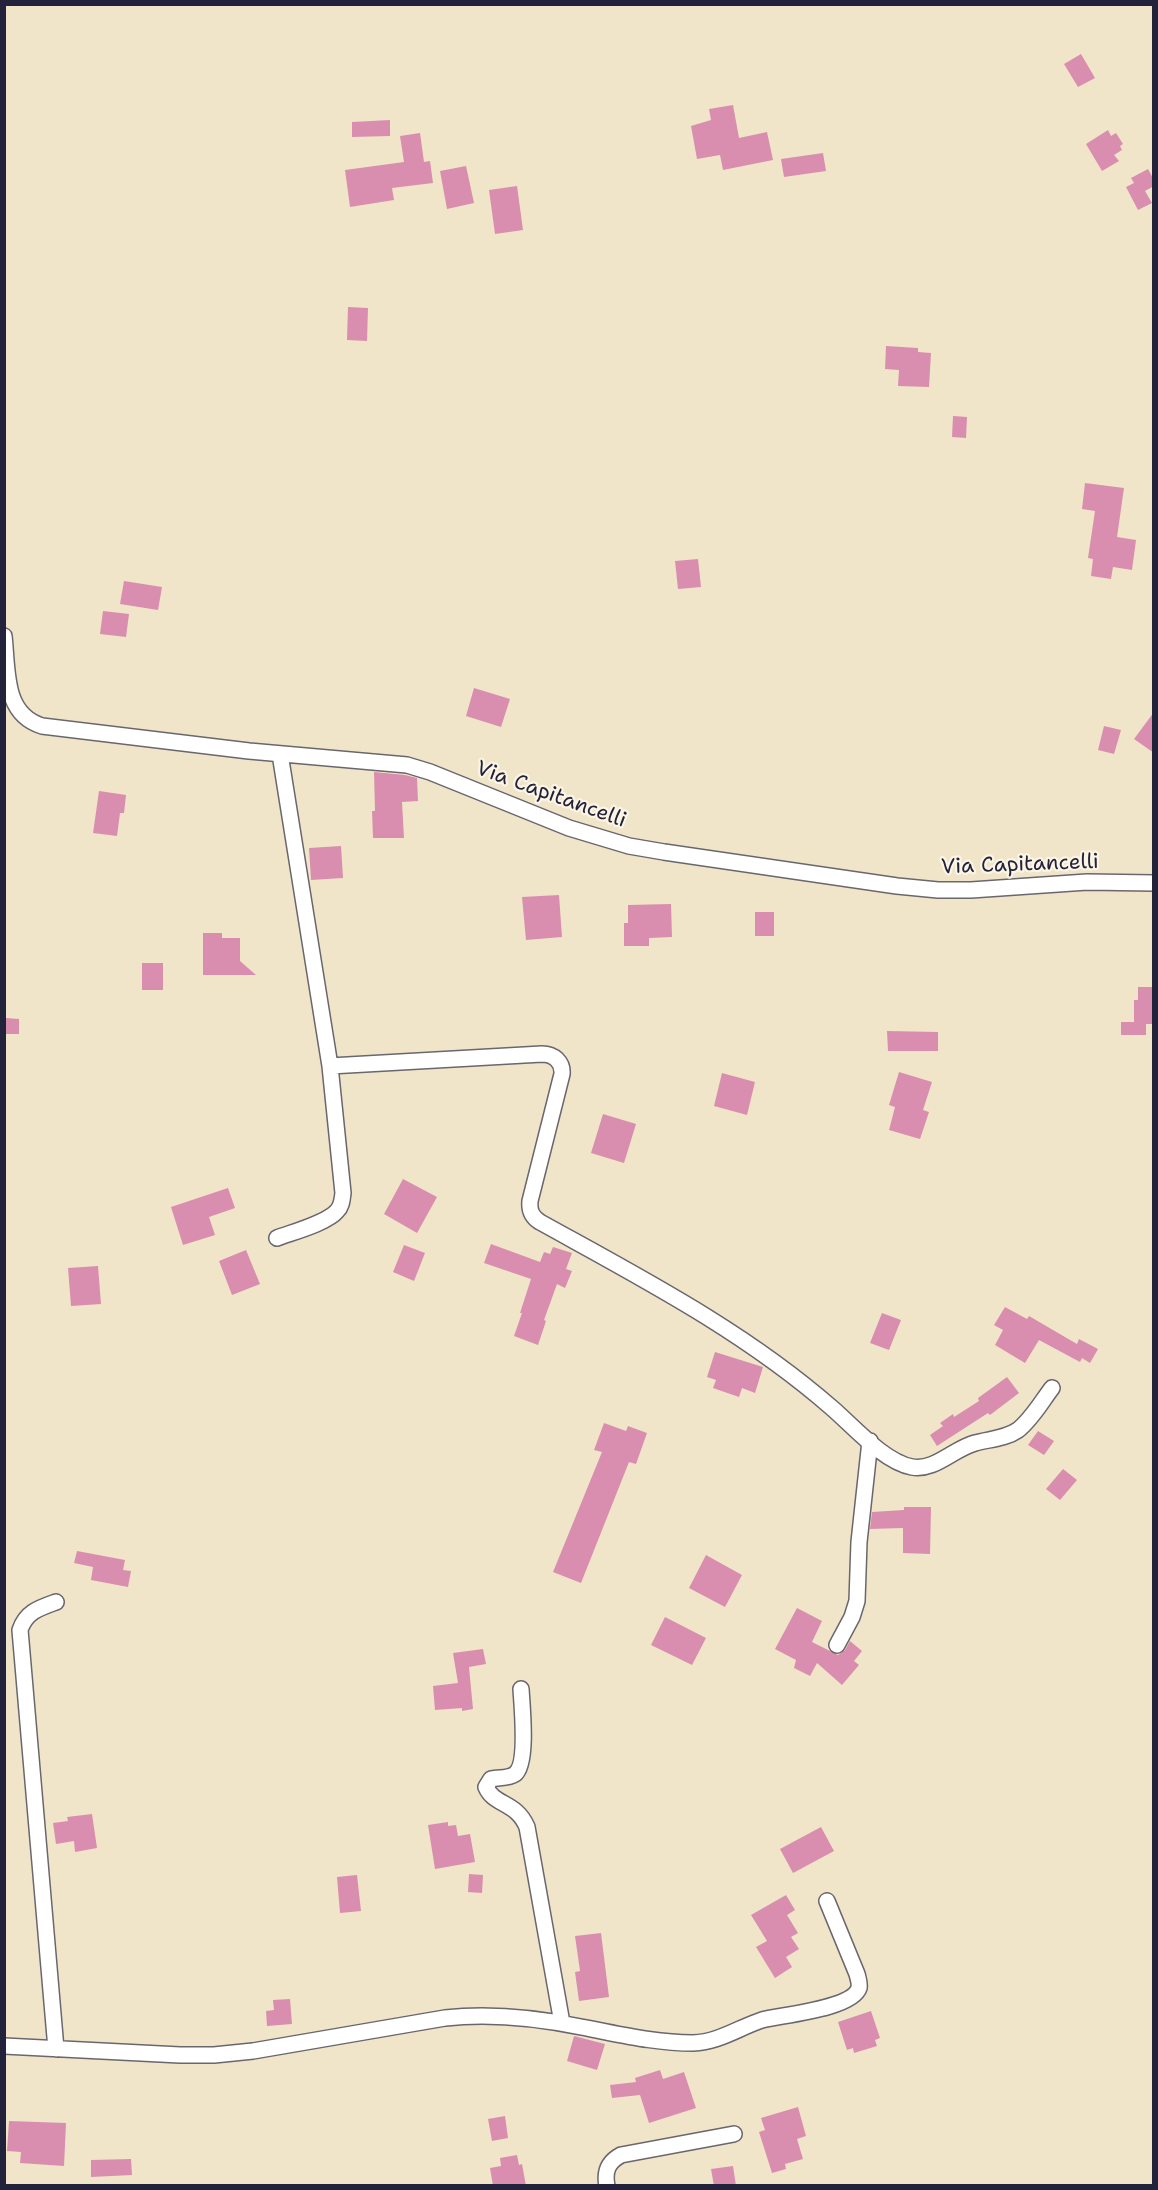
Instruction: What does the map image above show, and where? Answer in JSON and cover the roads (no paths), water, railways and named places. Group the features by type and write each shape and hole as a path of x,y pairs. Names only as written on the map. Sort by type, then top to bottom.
{"street":[{"name":"Via Capitancelli","path":"4,636 12,697 20,714 30,722 50,727 280,754 414,766 569,828 628,846 889,885 938,890 971,890 1088,882 1154,883"},
{"path":"277,1238 336,1213 341,1205 342,1193 330,1066 280,754"},
{"path":"330,1066 542,1054 554,1057 561,1064 562,1071 530,1201 533,1217 719,1324 800,1381 886,1454 905,1465 921,1467 932,1465 970,1444 1015,1432 1053,1388"},
{"path":"837,1645 857,1602 860,1526 870,1441"},
{"path":"56,1602 31,1612 24,1620 20,1630 56,2049"},
{"path":"521,1689 522,1763 515,1774 491,1779 486,1786 492,1796 513,1808 527,1827 562,2023"},
{"path":"4,2046 214,2055 254,2051 460,2016 490,2016 562,2023 635,2039 698,2042 721,2038 764,2020 812,2012 844,2000 856,1991 859,1984 827,1901"},
{"path":"607,2186 607,2168 613,2160 621,2156 734,2134"}]}
